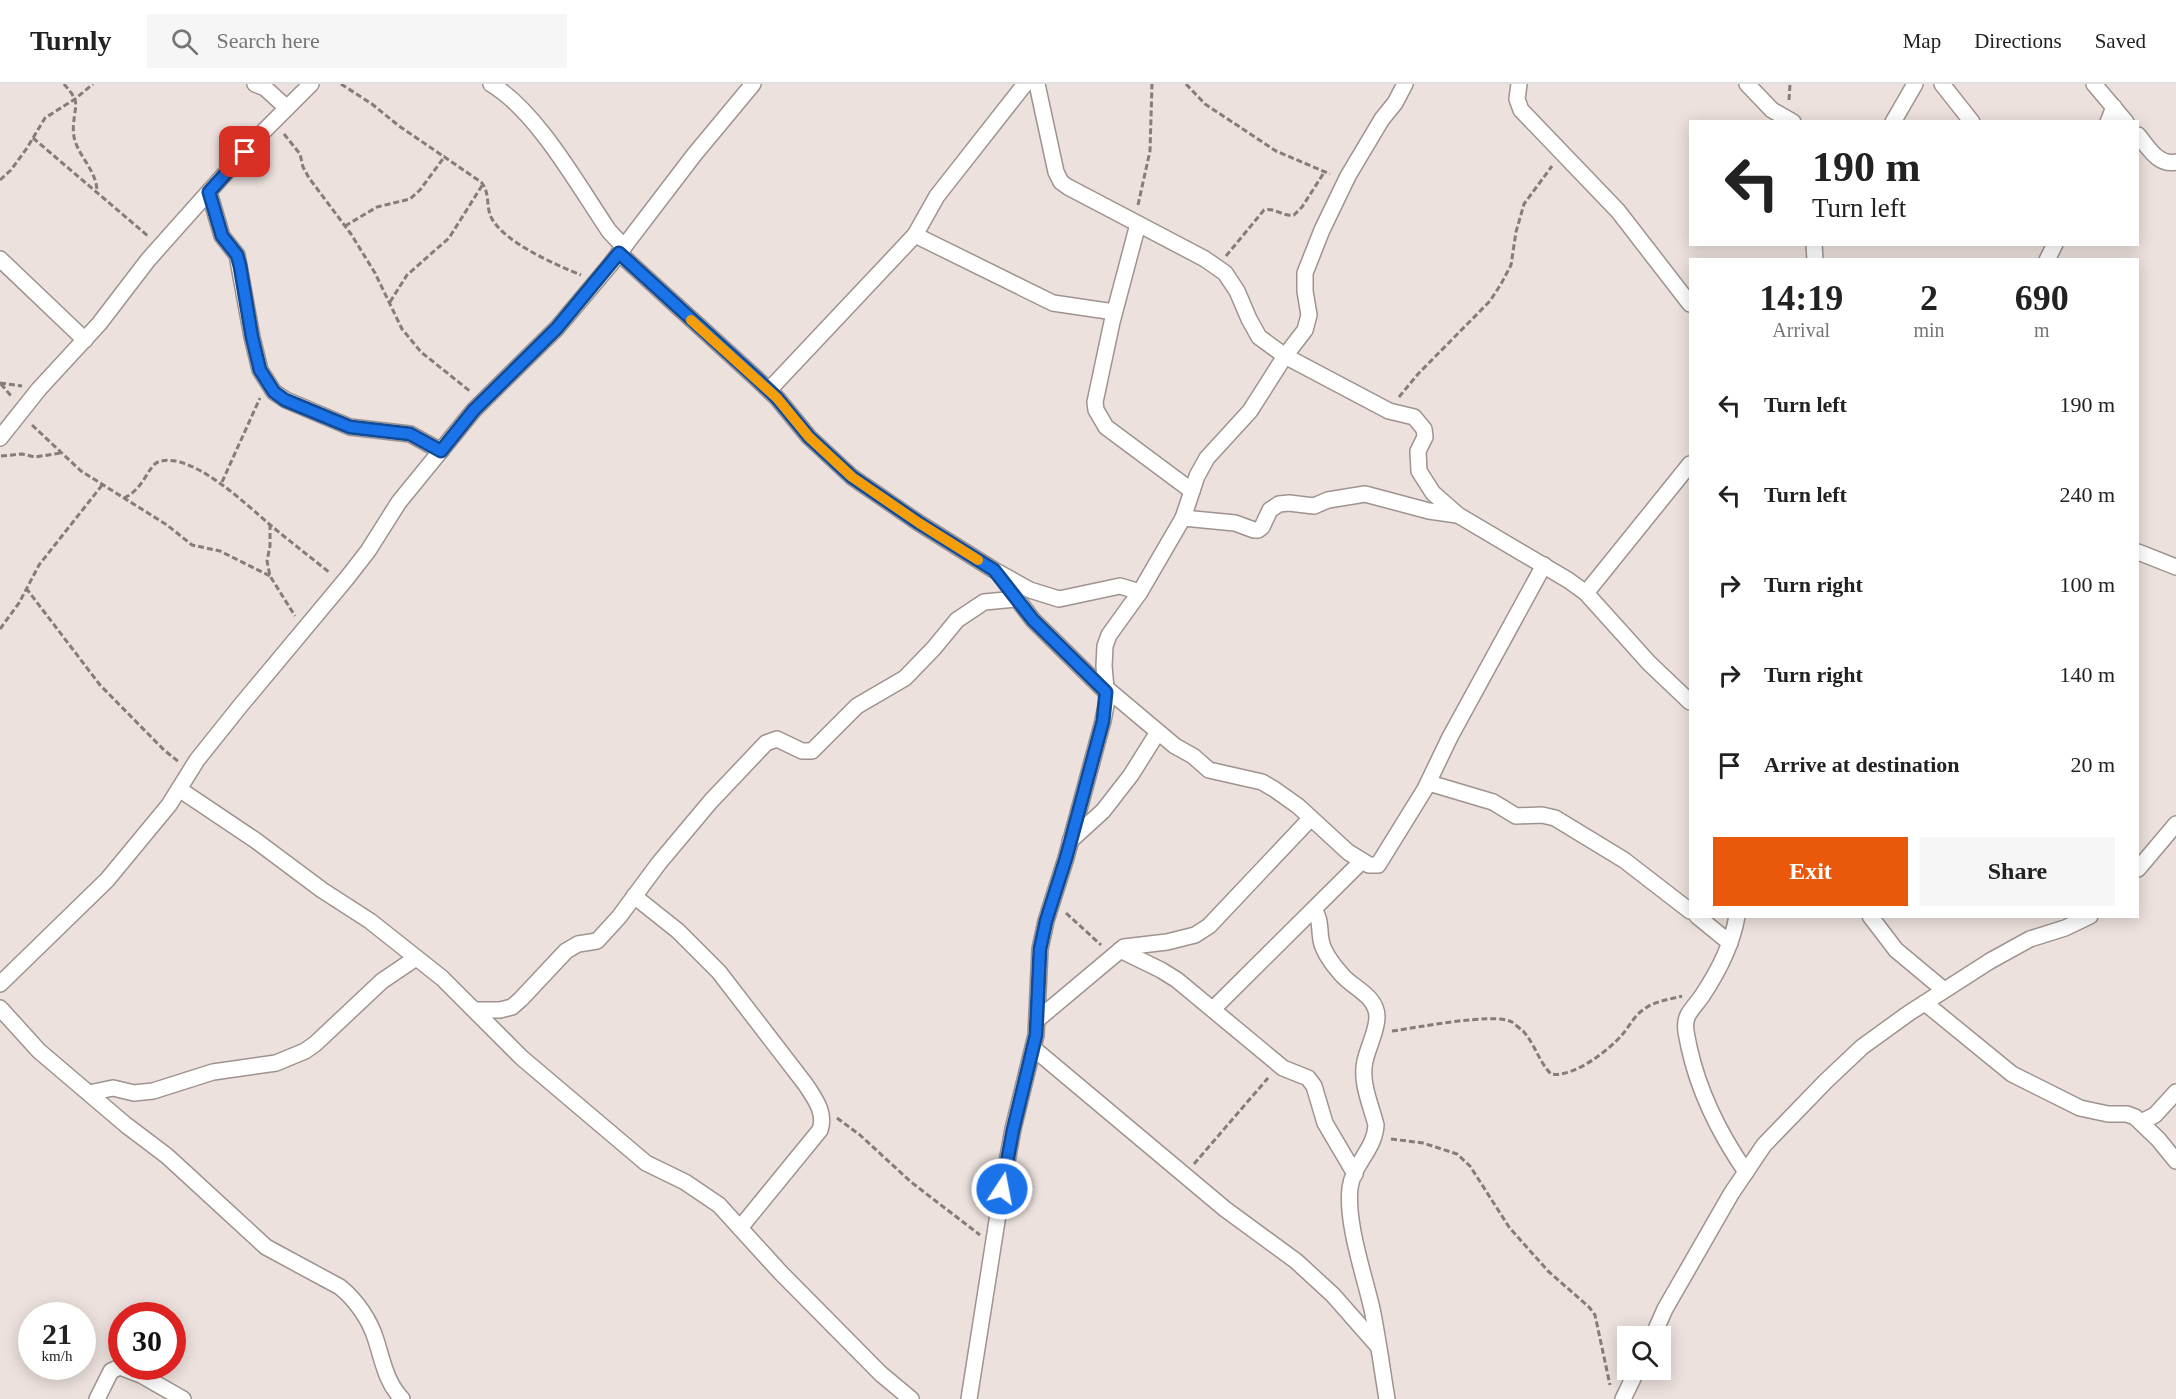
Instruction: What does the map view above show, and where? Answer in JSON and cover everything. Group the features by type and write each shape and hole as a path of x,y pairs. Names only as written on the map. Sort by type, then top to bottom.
{"street":[{"path":"255,84 265,88 287,108"},
{"path":"0,438 54,371 85,340 160,246 274,121 311,84"},
{"path":"491,84 511,96 536,125 621,250 769,390 809,437 852,477 919,523 1030,590 1059,599 1120,586 1140,592"},
{"path":"0,984 107,880 169,805 190,771 241,705 343,584 368,551 399,502 483,401 557,328 596,282 687,163 753,84"},
{"path":"769,390 915,235 938,196 1025,84"},
{"path":"1036,84 1056,172 1061,182 1205,259 1225,273 1238,291 1259,337 1285,356 1389,411 1414,417 1424,429 1425,437 1418,452 1419,471 1432,493 1458,515 1544,565 1586,593 1649,663 1689,701"},
{"path":"969,1399 1013,1130 1033,1048 1037,1020 1040,949 1103,721 1106,690 1104,666 1109,635 1140,592 1183,518 1207,458 1250,411 1307,324 1309,315 1305,273 1322,230 1346,180 1405,84"},
{"path":"1518,84 1518,105 1618,211 1689,303"},
{"path":"1747,84 1772,110 1789,120"},
{"path":"1894,120 1915,84"},
{"path":"1942,84 1970,120"},
{"path":"2094,84 2111,114"},
{"path":"2139,136 2159,160 2168,164 2176,162"},
{"path":"209,192 222,236 237,255 257,360 267,383 285,400 316,414 350,427 410,434 441,451"},
{"path":"1135,223 1095,402 1096,410 1106,427 1192,491"},
{"path":"915,235 1053,303 1114,312"},
{"path":"0,259 85,340"},
{"path":"1586,593 1689,465"},
{"path":"1183,518 1235,523 1258,530 1262,527 1270,510 1279,504 1314,506 1328,500 1365,494 1429,511 1458,515"},
{"path":"2139,552 2176,567"},
{"path":"994,570 1033,620 1106,690 1175,746 1193,756 1209,770 1262,782 1274,789 1298,806 1361,862 1374,866 1381,863 1401,826 1429,783 1450,737 1544,565"},
{"path":"476,1010 500,1010 512,1007 566,951 578,944 597,941 619,917 711,801 766,743 777,739 802,751 812,751 856,706 905,678 957,620 984,602 1016,599"},
{"path":"1070,842 1103,811 1131,774 1158,732"},
{"path":"1429,783 1493,802 1516,816 1542,815 1555,818 1624,860 1689,910"},
{"path":"179,789 370,921 442,978 522,1058 646,1163 699,1190 719,1205 781,1273 881,1374 911,1399"},
{"path":"1037,1020 1124,947 1167,942 1195,935 1209,926 1310,819"},
{"path":"2139,868 2176,824"},
{"path":"1213,1009 1361,862"},
{"path":"634,896 678,931 719,972 758,1020 818,1104 823,1122 820,1130 740,1228"},
{"path":"1314,909 1320,918 1321,942 1325,952 1344,977 1364,993 1376,1009 1377,1018 1364,1063 1364,1080 1376,1125 1374,1137 1350,1186 1350,1206 1379,1347 1387,1399"},
{"path":"1699,918 1730,943"},
{"path":"1736,918 1730,943 1707,988 1688,1015 1685,1026 1695,1073 1707,1105 1727,1145 1746,1172"},
{"path":"1872,918 1896,950 1944,990"},
{"path":"1657,1326 1665,1309 1764,1145 1862,1047 1990,961 2030,939 2065,928 2086,918"},
{"path":"1117,953 1161,970 1213,1009 1280,1065 1308,1078 1314,1086 1325,1124 1355,1173"},
{"path":"89,1093 113,1088 134,1093 153,1091 213,1072 276,1063 305,1051 315,1044 382,981 416,958"},
{"path":"1925,1003 2012,1074 2080,1108 2108,1114 2135,1116 2176,1161"},
{"path":"0,1008 39,1051 168,1156 266,1246 340,1287 350,1296 370,1325 376,1338 384,1371 402,1399"},
{"path":"1033,1048 1225,1209 1296,1261 1334,1295 1379,1347"},
{"path":"2142,1122 2155,1114 2176,1092"},
{"path":"97,1399 111,1371 120,1367 141,1375 183,1399"},
{"path":"1617,1395 1629,1380"}],"path":[{"path":"64,84 75,99 72,132 75,144 95,178 97,194"},
{"path":"0,180 11,170 45,118 75,99 93,84"},
{"path":"341,84 483,184 490,216 499,228 532,252 596,282"},
{"path":"1135,223 1150,151 1152,84"},
{"path":"1186,84 1205,104 1276,151 1346,180"},
{"path":"274,121 300,154 309,178 345,226 375,273 402,329 421,352 483,401"},
{"path":"33,138 160,246"},
{"path":"1389,411 1418,374 1490,301 1501,285 1511,265 1516,232 1524,204 1563,153"},
{"path":"345,226 377,207 410,199 420,190 445,156"},
{"path":"1217,267 1264,210 1271,209 1291,216 1298,211 1325,171"},
{"path":"390,302 407,275 448,238 483,184"},
{"path":"222,483 267,383"},
{"path":"19,414 81,471 167,525 192,545 233,556 270,576"},
{"path":"0,456 22,454 35,457 61,453"},
{"path":"124,498 139,487 154,465 163,461 184,464 222,483 343,584"},
{"path":"1,626 19,603 47,554 103,484"},
{"path":"270,524 267,561 270,576 304,630"},
{"path":"26,588 100,685 164,750 190,771"},
{"path":"1052,899 1117,953"},
{"path":"1372,1035 1470,1020 1511,1022 1524,1032 1551,1074 1563,1074 1574,1071 1603,1052 1650,1005 1707,988"},
{"path":"1184,1175 1280,1065"},
{"path":"818,1104 860,1135 911,1182 993,1246"},
{"path":"1374,1137 1424,1143 1457,1154 1470,1166 1509,1227 1548,1271 1589,1307 1594,1315 1617,1395"}],"slow traffic":[{"path":"691,320 777,398 809,437 852,477 978,560"}],"route":[{"path":"245,152 209,192 222,236 237,255 260,370 274,392 285,400 350,427 410,434 441,451 474,410 557,328 619,253 777,398 809,437 852,477 994,570 1033,620 1106,692 1107,700 1103,721 1040,949 1036,1035 1013,1130 1002,1189"}]}
